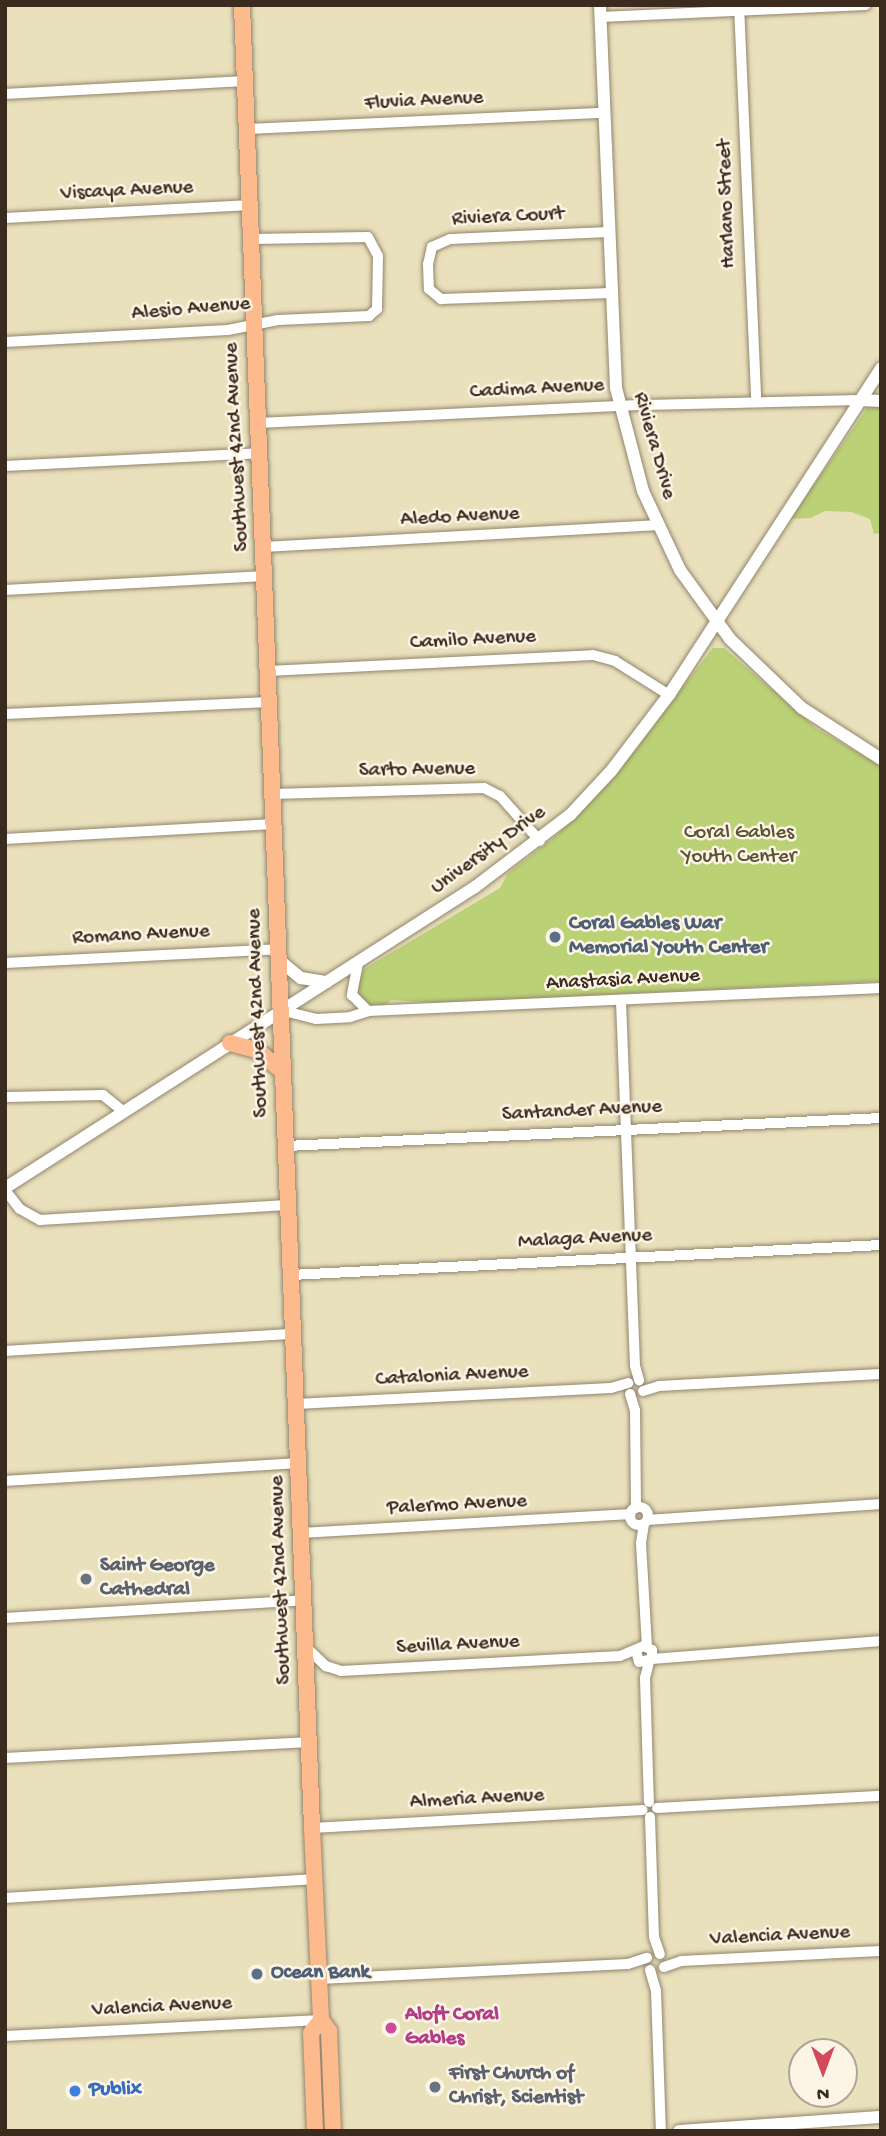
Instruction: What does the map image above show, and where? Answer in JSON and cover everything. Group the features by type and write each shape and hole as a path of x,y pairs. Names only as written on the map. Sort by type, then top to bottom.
{"main road":[{"name":"Southwest 42nd Avenue","path":"242,5 312,1828 321,2020 329,2031 332,2131"},
{"path":"230,1043 257,1050 282,1072"},
{"name":"Southwest 42nd Avenue","path":"315,2131 312,2033 321,2020"}],"street":[{"path":"600,11 866,5"},
{"name":"Harlano Street","path":"739,8 755,401"},
{"name":"Riviera Drive","path":"600,11 608,232 619,406 634,466 657,526 680,570 715,622 755,666 802,708 881,759"},
{"path":"5,94 245,82"},
{"name":"Fluvia Avenue","path":"247,130 604,113"},
{"name":"Viscaya Avenue","path":"5,218 251,205"},
{"name":"Riviera Court","path":"608,232 442,241 429,250 429,289 441,299 611,293"},
{"name":"Alesio Avenue","path":"5,341 228,330 254,325 362,317 377,309 379,269 371,239 360,235 252,239"},
{"name":"University Drive","path":"5,1189 280,1010 358,963 540,841 611,771 669,695 881,368"},
{"path":"860,400 881,401"},
{"name":"Cadima Avenue","path":"258,423 619,406 860,400"},
{"path":"5,466 259,453"},
{"name":"Aledo Avenue","path":"264,547 657,526"},
{"path":"5,590 265,576"},
{"name":"Camilo Avenue","path":"268,671 593,655 615,661 669,695"},
{"path":"5,714 270,702"},
{"name":"Sarto Avenue","path":"273,794 477,787 500,796 540,841"},
{"path":"5,839 274,824"},
{"path":"278,954 301,978 327,982"},
{"name":"Romano Avenue","path":"5,963 278,954"},
{"path":"358,963 352,995 368,1011"},
{"name":"Anastasia Avenue","path":"280,1010 316,1019 359,1017 368,1011 881,988"},
{"path":"621,1001 628,1128 654,1937 648,1963 656,1989 661,2131"},
{"path":"5,1097 103,1095 123,1111"},
{"name":"Santander Avenue","path":"286,1146 881,1118"},
{"path":"5,1189 20,1209 40,1220 287,1205"},
{"name":"Malaga Avenue","path":"290,1275 881,1245"},
{"path":"5,1351 293,1334"},
{"name":"Catalonia Avenue","path":"296,1404 881,1374"},
{"path":"5,1480 298,1463"},
{"name":"Palermo Avenue","path":"301,1533 881,1504"},
{"path":"5,1618 304,1600"},
{"path":"644,1655 881,1642"},
{"name":"Sevilla Avenue","path":"306,1647 331,1669 360,1670 644,1655"},
{"path":"5,1758 310,1742"},
{"name":"Almeria Avenue","path":"312,1828 881,1796"},
{"path":"5,1898 315,1879"},
{"path":"654,1937 663,1969 656,1989"},
{"name":"Valencia Avenue","path":"648,1963 661,1955 681,1961 881,1951"},
{"name":"Valencia Avenue","path":"319,1979 648,1963 663,1969 681,1961"},
{"name":"Valencia Avenue","path":"5,2036 321,2020"},
{"path":"679,2131 881,2117"}],"green space":[{"path":"881,405 881,533 874,534 870,519 851,512 825,511 811,518 790,519 868,407"},
{"name":"Coral Gables Youth Center","path":"713,648 724,648 816,728 881,766 881,981 439,1003 391,1000 382,1008 367,1006 355,990 364,969 500,888 508,873 556,836 601,791"}],"place":[{"name":"Coral Gables War Memorial Youth Center","path":"555,937"},
{"name":"Saint George Cathedral","path":"86,1579"},
{"name":"Ocean Bank","path":"257,1974"},
{"name":"Aloft Coral Gables","path":"391,2028"},
{"name":"First Church of Christ, Scientist","path":"435,2087"},
{"name":"Publix","path":"75,2091"}]}
